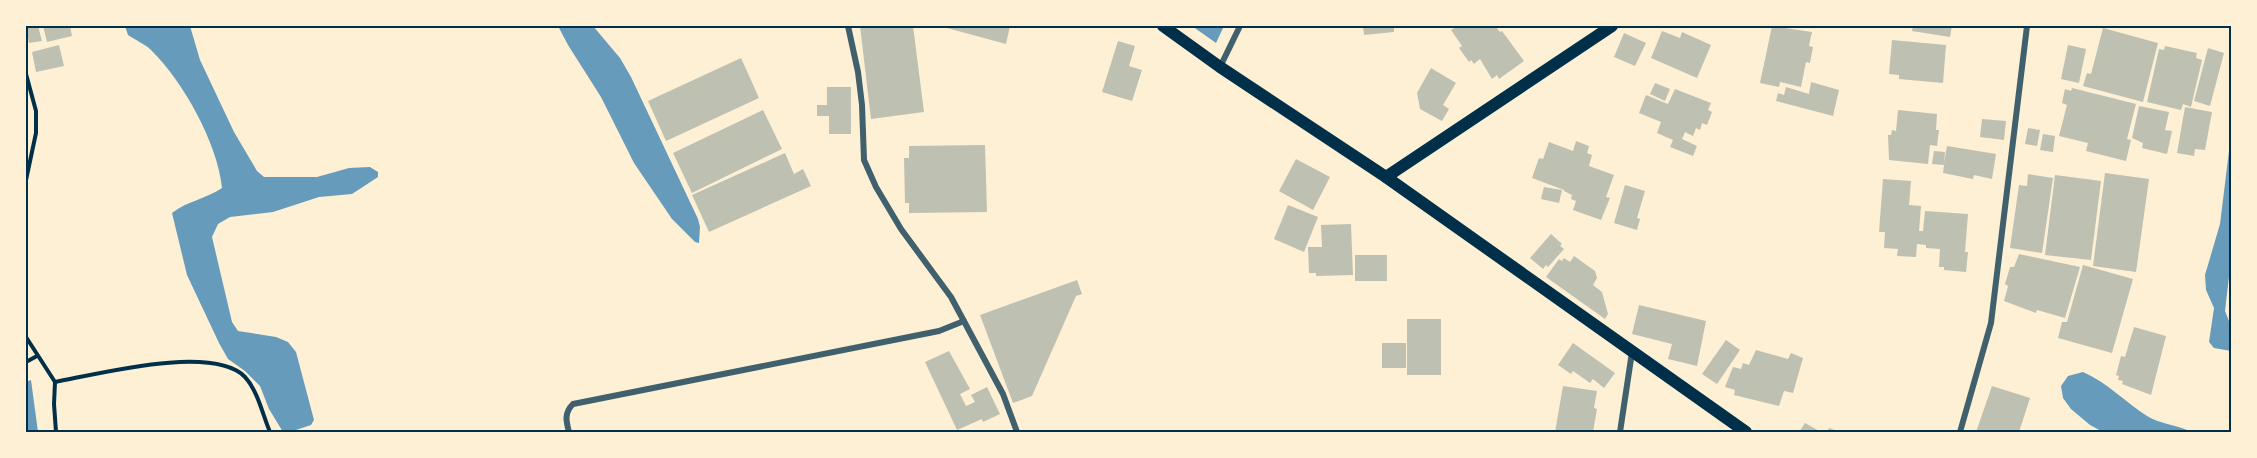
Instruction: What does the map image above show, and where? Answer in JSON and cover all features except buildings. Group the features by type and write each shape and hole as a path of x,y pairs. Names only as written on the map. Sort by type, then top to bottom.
{"main road":[{"path":"1163,26 1217,65 1386,177 1746,432"},
{"path":"1386,177 1612,26"}],"street":[{"path":"848,26 858,72 862,105 864,160 876,187 901,229 951,297 1003,394 1017,432"},
{"path":"1217,65 1240,26"},
{"path":"1960,432 1991,322 2027,26"},
{"path":"568,432 567,410 573,404 939,332 964,321"},
{"path":"1620,432 1632,352"}],"path":[{"path":"26,74 36,111 36,133 26,180"},
{"path":"26,337 55,382 56,432"},
{"path":"26,362 37,356"},
{"path":"55,382 168,363 204,361 227,365 246,378 270,432"}],"water":[{"path":"125,26 190,26 200,60 234,132 257,171 264,177 317,177 349,168 370,167 378,172 378,177 352,194 319,197 273,212 230,217 218,224 212,237 232,322 238,331 276,337 288,342 296,352 314,420 311,425 283,432 269,409 260,386 228,359 187,275 172,213 222,188 219,171 206,133 175,78 149,48 128,35"},
{"path":"558,26 593,26 620,58 698,219 699,243 695,242 672,219 634,163 601,97"},
{"path":"1192,26 1224,26 1216,43"},
{"path":"2231,135 2232,251 2225,311 2231,326 2231,351 2214,348 2209,342 2214,308 2206,290 2205,275 2220,224"},
{"path":"2083,372 2147,416 2192,432 2103,432 2090,425 2071,409 2063,398 2061,386 2068,376"},
{"path":"31,380 38,432 26,432 26,382"}]}
